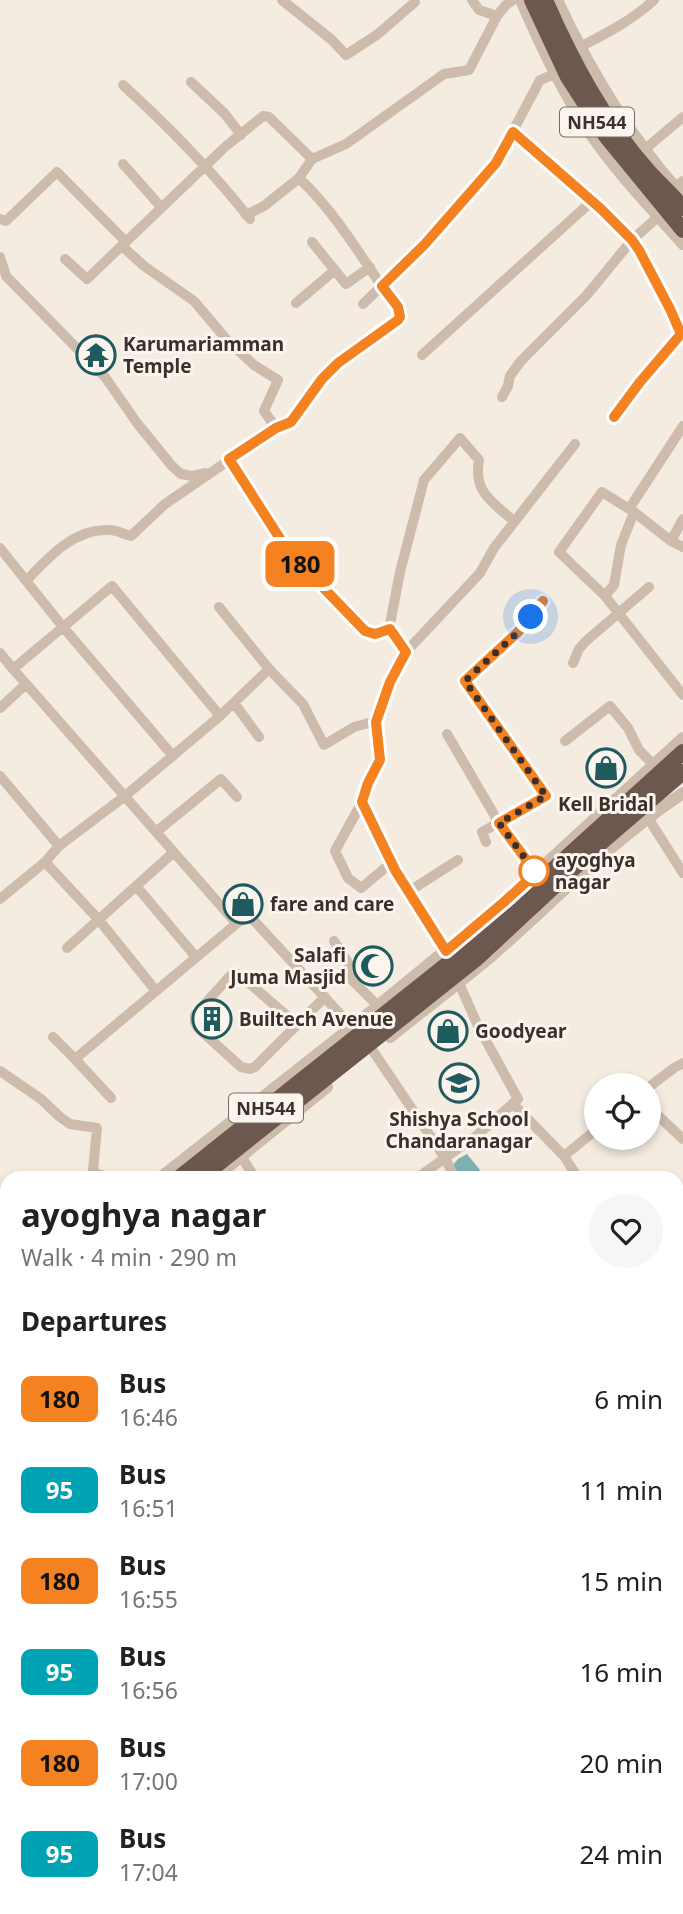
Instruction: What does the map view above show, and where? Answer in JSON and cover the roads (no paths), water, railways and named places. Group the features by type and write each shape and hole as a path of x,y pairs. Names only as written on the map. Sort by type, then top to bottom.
{"highway":[{"name":"NH544","path":"532,0 568,77 606,136 683,230"},
{"name":"NH544","path":"545,0 560,34 602,110 649,172 683,208"},
{"name":"NH544","path":"188,1171 459,955 683,752"},
{"name":"NH544","path":"209,1171 477,958 604,839 683,772"}],"street":[{"path":"282,0 332,40 346,55 379,34 415,1"},
{"path":"472,0 479,10 495,21"},
{"path":"122,85 205,166 248,217 299,178 312,159 346,144 444,74 469,70 495,21 513,0"},
{"path":"521,0 555,74 592,136 683,244"},
{"path":"558,0 580,47 612,103 645,150 680,188"},
{"path":"580,47 623,23 654,0"},
{"path":"363,304 425,244 496,163 540,80 555,74"},
{"path":"191,82 225,114 241,135"},
{"path":"65,260 87,279 205,166 263,116 269,117 312,159"},
{"path":"645,150 683,117"},
{"path":"513,132 632,240 682,334 614,417"},
{"path":"123,164 161,207"},
{"path":"0,219 6,221 57,172 144,266 194,301 227,340 254,365 278,380 264,411 276,428"},
{"path":"26,581 66,542 94,530 112,530 131,536 165,504 209,472 276,428 291,422 322,379 338,363 398,320 398,307 312,189 299,178"},
{"path":"422,355 592,201"},
{"path":"502,397 510,376 520,362 586,296 632,240 659,216"},
{"path":"312,242 346,284 370,267"},
{"path":"0,257 5,276 105,377 137,423 172,466 181,474 192,476 209,472"},
{"path":"296,303 335,270"},
{"path":"605,597 614,585 631,510 683,426"},
{"path":"406,652 390,629 400,572 424,480 460,438 479,460 476,475 482,492 514,521"},
{"path":"391,863 361,888 348,878 335,851 362,802 380,760 376,722 390,682 406,652 480,573 494,548 575,444"},
{"path":"229,459 288,551 365,631 375,634 390,629"},
{"path":"683,547 602,492 559,552 605,597 683,695"},
{"path":"671,541 683,519"},
{"path":"0,548 63,628 173,755"},
{"path":"13,669 112,586 220,716"},
{"path":"573,663 579,649 649,587"},
{"path":"485,842 482,832 546,796 465,681 518,632 543,601"},
{"path":"219,607 269,669 303,704 324,744 354,727 376,722"},
{"path":"0,653 236,923"},
{"path":"0,899 45,862 59,846 125,796 220,716 269,669"},
{"path":"0,708 26,684"},
{"path":"234,704 260,737"},
{"path":"565,741 610,706 628,728 639,750 654,765"},
{"path":"447,734 499,823 536,873"},
{"path":"169,1171 446,951 504,902 683,738"},
{"path":"0,776 59,846"},
{"path":"156,832 221,779 237,797"},
{"path":"223,1171 442,997 495,953 605,852 683,793"},
{"path":"362,802 391,863 446,951"},
{"path":"648,818 683,873"},
{"path":"67,948 174,852"},
{"path":"408,892 458,860"},
{"path":"45,862 99,920 156,990"},
{"path":"136,886 197,957"},
{"path":"75,1059 248,914 352,1027"},
{"path":"334,941 349,964 350,978 378,1006"},
{"path":"286,1015 235,973 195,1015 195,1022 198,1028 241,1067 250,1069 324,997"},
{"path":"427,1171 476,1136 518,1100 478,1026 459,983"},
{"path":"442,997 466,999"},
{"path":"53,1037 111,1098"},
{"path":"373,1051 445,1158 451,1171"},
{"path":"661,1078 678,1065 683,1076"},
{"path":"0,1071 41,1099 70,1124 97,1128 94,1171"},
{"path":"513,1104 564,1156 574,1171"},
{"path":"661,1118 683,1139"},
{"path":"564,1156 584,1140"},
{"path":"242,1156 251,1171"}],"water":[{"path":"467,1154 480,1171 454,1171 452,1166"}],"place":[{"name":"Karumariamman Temple","path":"96,355"},
{"name":"Kell Bridal","path":"606,768"},
{"name":"ayoghya nagar","path":"534,871"},
{"name":"fare and care","path":"243,904"},
{"name":"Salafi Juma Masjid","path":"373,966"},
{"name":"Builtech Avenue","path":"212,1019"},
{"name":"Goodyear","path":"448,1031"},
{"name":"Shishya School Chandaranagar","path":"459,1083"}]}
